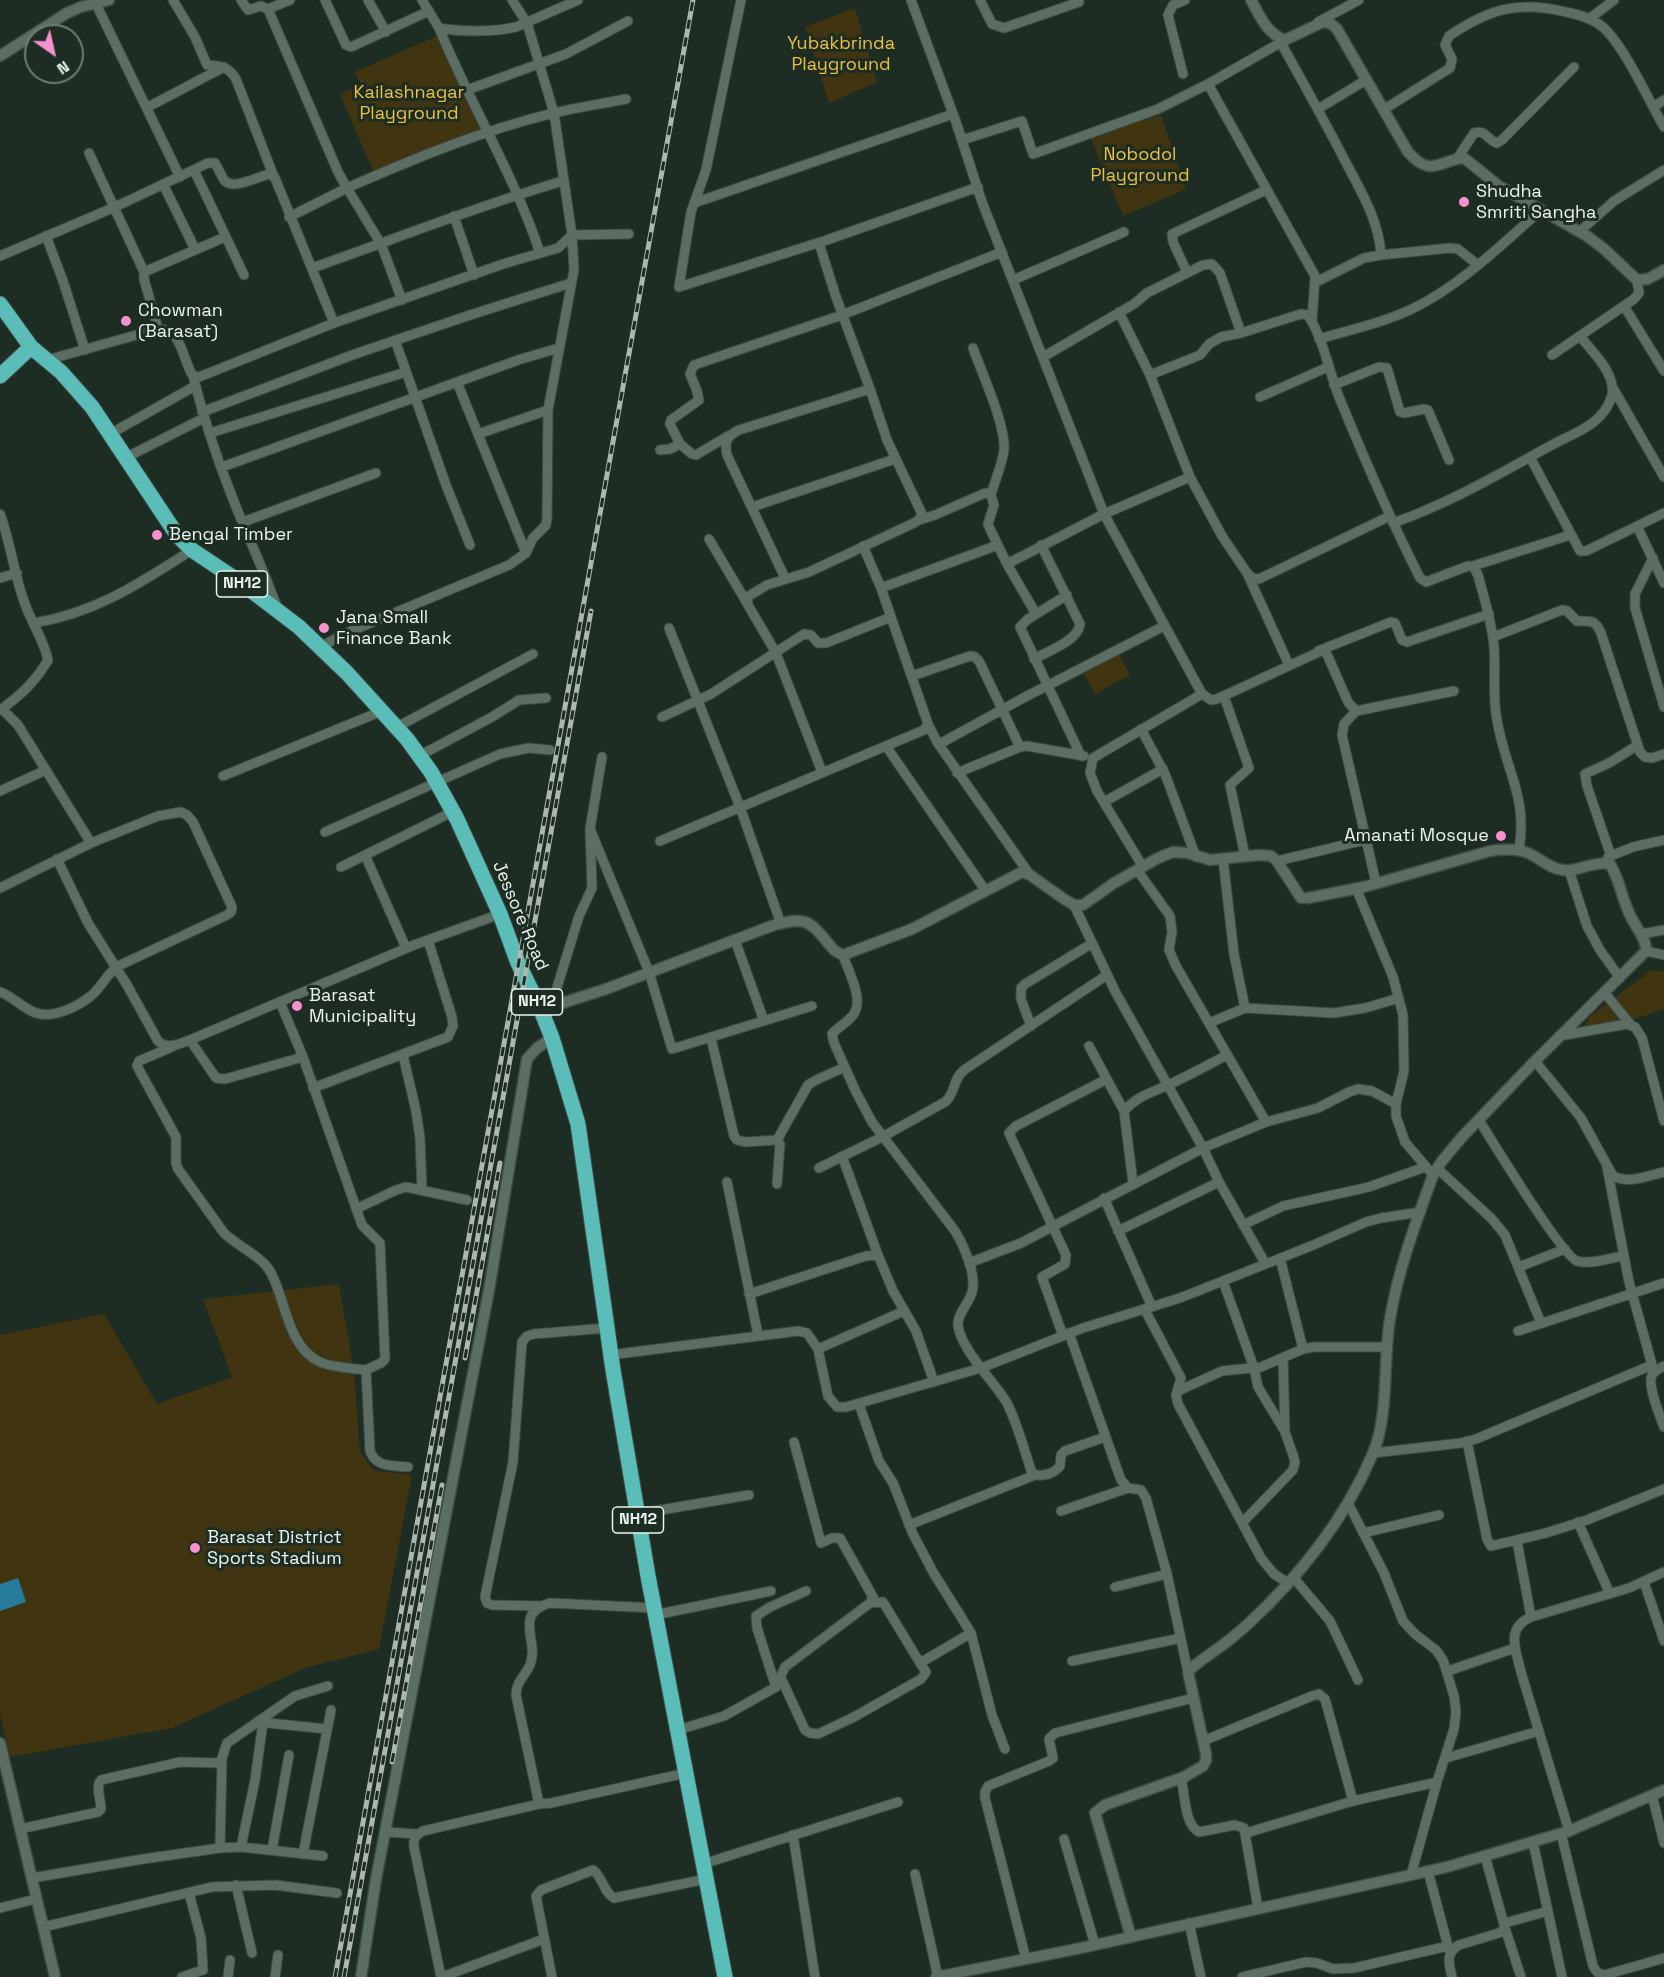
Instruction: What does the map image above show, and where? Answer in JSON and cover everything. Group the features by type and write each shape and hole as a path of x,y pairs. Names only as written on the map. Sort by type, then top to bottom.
{"highway":[{"name":"NH12","path":"0,304 31,347 75,386 177,535 192,550 278,610 320,647 397,727 437,783 454,815"},
{"path":"0,376 31,347"},
{"name":"Jessore Road","path":"454,815 500,914 518,963 546,1008 552,1038 578,1124 607,1328"},
{"name":"NH12","path":"607,1328 654,1611 725,1977"}],"street":[{"path":"0,56 67,13 109,0"},
{"path":"173,0 195,36 207,64 224,67 231,71 236,79 289,217 334,323"},
{"path":"242,0 248,10 261,6 267,9 338,172 381,244 402,300"},
{"path":"267,9 290,0"},
{"path":"325,0 346,45 351,47 429,11"},
{"path":"368,0 386,32"},
{"path":"422,0 439,28 477,114 518,194 540,253"},
{"path":"320,647 349,632 509,565 526,553 532,538 546,525 548,410 574,270 572,235 554,113 527,22 512,0"},
{"path":"439,28 448,30 506,29 578,0"},
{"path":"741,0 706,170 694,203 679,288 819,243 978,187"},
{"path":"911,0 1002,252 1104,514 1202,694 1211,700 1224,696 1313,653 1391,622 1395,623 1402,640 1407,642 1489,614"},
{"path":"980,0 992,24 1004,28 1079,2"},
{"path":"1167,0 1168,15 1183,74"},
{"path":"1168,15 1173,5 1185,0"},
{"path":"1251,0 1266,26 1283,42 1318,109 1376,224 1381,255"},
{"path":"962,140 1022,121 1033,154 1158,109 1208,84 1359,0"},
{"path":"1589,19 1614,0"},
{"path":"96,4 180,177"},
{"path":"1383,110 1450,68 1452,59 1445,45 1449,36 1497,11 1513,6 1535,5 1589,19 1605,29 1613,38 1664,127"},
{"path":"467,90 566,54 628,21"},
{"path":"1314,25 1323,22 1330,23 1337,29 1408,152 1417,162 1425,167 1433,167 1464,158 1499,186 1603,248 1636,280 1638,293 1624,306 1552,355"},
{"path":"148,107 224,67"},
{"path":"1456,159 1474,133 1479,131 1484,133 1493,142 1497,143 1502,140 1574,68"},
{"path":"1318,109 1366,80"},
{"path":"1208,84 1311,269 1316,282 1312,321"},
{"path":"289,217 346,188 488,132 554,113 626,99"},
{"path":"1653,107 1664,100"},
{"path":"694,203 953,114"},
{"path":"89,153 144,273 158,329"},
{"path":"0,256 115,207 208,163 215,163 226,182 231,184 270,174 275,178"},
{"path":"194,170 244,275"},
{"path":"1579,232 1614,201 1664,170"},
{"path":"312,268 454,216 563,181"},
{"path":"163,184 195,249"},
{"path":"1188,272 1173,242 1172,234 1266,190"},
{"path":"1319,339 1368,325 1413,308 1463,278 1541,210"},
{"path":"454,216 474,275"},
{"path":"1013,280 1124,232"},
{"path":"110,434 205,375 334,323 558,248 572,235 629,234"},
{"path":"46,236 60,271 85,350"},
{"path":"144,273 225,237"},
{"path":"819,243 842,315 895,459 921,510 919,520"},
{"path":"1316,282 1355,261 1381,255 1450,248 1458,249 1478,265"},
{"path":"870,388 739,430 696,455 680,444 672,429 671,420 699,400 698,391 690,374 694,365 842,315 1002,252"},
{"path":"1043,357 1134,304 1147,293 1188,272 1212,264 1220,273 1241,333"},
{"path":"1636,280 1662,274"},
{"path":"125,458 203,415 395,340 572,283"},
{"path":"1624,306 1664,371"},
{"path":"1119,312 1150,375 1190,477 1222,536 1247,573 1289,665"},
{"path":"1150,375 1200,355 1209,344 1221,337 1301,314 1308,315 1319,339 1334,385 1391,520 1423,581 1434,580 1468,566 1570,535"},
{"path":"47,360 158,329 166,329 173,333 194,381 203,415 231,494 266,573 278,610"},
{"path":"1580,336 1608,374 1612,386 1664,477"},
{"path":"395,340 446,485 470,545"},
{"path":"222,467 457,382 560,348"},
{"path":"973,348 1001,427 1004,444 1004,452 991,495 994,505 988,524 1007,564 1036,614"},
{"path":"1260,397 1328,367"},
{"path":"1334,385 1379,367 1387,368 1400,411 1404,414 1424,408 1428,410 1449,460"},
{"path":"210,433 406,372"},
{"path":"457,382 526,553"},
{"path":"1247,573 1252,578 1259,579 1391,520 1456,497 1592,423 1601,416 1612,396 1612,386"},
{"path":"478,435 548,410"},
{"path":"729,435 724,445 727,455 785,578"},
{"path":"660,450 670,449 680,444"},
{"path":"1530,457 1580,551 1586,551 1664,513"},
{"path":"753,507 895,459"},
{"path":"243,522 376,473"},
{"path":"1007,564 1104,514 1190,477"},
{"path":"748,605 747,597 766,585 809,572 919,520 979,495 985,493 991,495"},
{"path":"0,514 7,532 25,605 46,648 48,660 41,673 15,700 1,709 18,725 91,843"},
{"path":"1638,526 1664,583"},
{"path":"708,539 776,652 822,772"},
{"path":"881,588 998,545"},
{"path":"1034,659 1072,638 1080,629 1078,619 1041,545"},
{"path":"863,546 881,588 928,724 937,742 1030,875"},
{"path":"34,623 84,610 119,596 192,550"},
{"path":"1653,558 1635,594 1635,608 1664,707"},
{"path":"1473,566 1478,575 1489,614 1493,637 1495,655 1493,699 1497,723 1520,803 1522,829 1519,850"},
{"path":"0,578 17,573"},
{"path":"1066,596 1036,614 1020,627 1081,756"},
{"path":"1493,637 1562,610 1567,610 1577,621 1595,622 1601,633 1640,752 1645,757 1664,754"},
{"path":"662,717 724,687 804,634 812,635 818,643 826,643 891,617"},
{"path":"937,742 943,742 1047,685 1164,626"},
{"path":"669,628 740,807 780,924"},
{"path":"1313,653 1326,652 1348,702 1356,711"},
{"path":"397,727 533,654"},
{"path":"912,676 970,656 975,657 1020,747"},
{"path":"1376,883 1342,735 1344,724 1356,711 1454,691"},
{"path":"957,773 1027,746 1093,758 1202,694"},
{"path":"1224,696 1249,768 1230,785 1245,856"},
{"path":"419,756 519,700 546,698"},
{"path":"223,776 382,711"},
{"path":"660,841 918,733 928,724"},
{"path":"1141,729 1162,769 1196,856"},
{"path":"1611,856 1585,774 1609,763 1638,745"},
{"path":"886,746 985,890"},
{"path":"325,832 486,759 529,748 550,750"},
{"path":"546,1008 579,916 592,888 590,830 602,757"},
{"path":"1093,758 1090,773 1104,802 1140,868 1170,916 1172,932 1169,950 1172,958 1266,1122"},
{"path":"1104,802 1162,769"},
{"path":"0,791 46,770"},
{"path":"0,888 91,843 170,813 181,812 193,822 232,907 231,912 227,915 116,967 93,994 76,1006 52,1014 39,1014 0,992"},
{"path":"341,867 454,815"},
{"path":"590,830 649,972 672,1049 812,1006"},
{"path":"1278,861 1365,840"},
{"path":"1074,905 1090,902 1140,868 1173,852 1188,853 1210,860 1271,856 1278,861 1301,898 1356,888 1490,851 1519,850 1551,867 1569,870 1597,862 1633,847 1664,840"},
{"path":"365,855 406,948"},
{"path":"57,859 88,923 158,1041 164,1046 174,1046"},
{"path":"1223,859 1234,954 1245,1008"},
{"path":"1188,1672 1236,1635 1291,1580 1320,1544 1348,1503 1373,1453 1380,1432 1387,1347 1396,1288 1421,1212 1442,1161 1535,1060 1646,951 1647,945 1630,916 1614,871 1610,864 1597,862"},
{"path":"1569,870 1587,926 1600,950 1620,978"},
{"path":"546,1008 794,920 806,921 835,952 843,955 912,929 1022,872 1074,905 1107,975 1265,1263"},
{"path":"1356,888 1387,961 1403,1015 1404,1071 1396,1104 1396,1116 1405,1142 1425,1167 1436,1172 1500,1226 1541,1323"},
{"path":"280,1002 303,1057 362,1225 380,1243 385,1359 366,1370 322,1363 304,1350 297,1339 266,1265 224,1233 178,1169 176,1137 137,1066 138,1061 406,948 500,914"},
{"path":"1641,934 1664,930"},
{"path":"313,1088 448,1037 453,1026 452,1017 428,940"},
{"path":"735,940 764,1021"},
{"path":"1031,1026 1021,999 1021,988 1092,944"},
{"path":"1646,951 1664,955"},
{"path":"843,955 856,993 857,1005 853,1015 832,1034 834,1043 861,1102 882,1137 966,1248 973,1286 960,1314 958,1327 981,1368 1007,1403 1032,1473 1035,1475"},
{"path":"819,1168 945,1102 952,1094 955,1081 964,1070 1107,975"},
{"path":"1604,992 1642,1038 1664,1121"},
{"path":"1209,1023 1245,1008 1334,1013 1365,1008 1399,998"},
{"path":"1559,1036 1631,1025"},
{"path":"361,1977 385,1832 489,1290 528,1059 537,1048 552,1038"},
{"path":"711,1038 734,1136 737,1140 745,1142 777,1140"},
{"path":"190,1040 216,1078 225,1079 303,1057"},
{"path":"1089,1046 1124,1111 1133,1183"},
{"path":"402,1055 416,1111 420,1138 422,1190"},
{"path":"1124,1111 1139,1097 1167,1086 1227,1055"},
{"path":"1535,1060 1581,1118 1613,1176 1621,1180 1634,1179 1664,1172"},
{"path":"777,1140 808,1085 845,1067"},
{"path":"1107,1080 1016,1126 1009,1133 1067,1260 1065,1264 1045,1274 1042,1282 1066,1334 1121,1480 1128,1488"},
{"path":"969,1263 1011,1247 1203,1148 1266,1122 1318,1108 1358,1089 1372,1091 1396,1104"},
{"path":"1479,1120 1538,1214 1564,1250 1575,1261 1623,1256"},
{"path":"777,1140 780,1144 777,1184"},
{"path":"842,1156 878,1255 893,1291 916,1331 934,1382"},
{"path":"1243,1225 1283,1206 1370,1187 1425,1167"},
{"path":"1607,1167 1623,1256 1653,1368 1651,1385 1664,1427"},
{"path":"727,1182 758,1335"},
{"path":"1118,1231 1219,1182"},
{"path":"356,1209 406,1187 467,1200"},
{"path":"1104,1198 1148,1309 1181,1378 1178,1404 1268,1567 1291,1580 1330,1621 1358,1680"},
{"path":"610,1355 798,1331 807,1333 818,1349 832,1402 837,1407 859,1404 981,1368 1066,1334 1148,1309 1366,1222 1421,1212"},
{"path":"1519,1267 1564,1250"},
{"path":"749,1294 866,1256 878,1255"},
{"path":"1280,1258 1303,1349"},
{"path":"1223,1281 1254,1368 1258,1387 1285,1432 1295,1462 1293,1470 1242,1523"},
{"path":"1518,1331 1664,1283"},
{"path":"818,1349 904,1311"},
{"path":"607,1328 534,1334 527,1336 522,1342 513,1462 485,1597 487,1603 541,1606 550,1604 654,1611 771,1591"},
{"path":"1178,1391 1222,1371 1254,1368 1303,1349 1327,1346 1387,1347"},
{"path":"1283,1358 1285,1432"},
{"path":"1373,1453 1467,1441 1498,1431 1653,1368 1664,1366"},
{"path":"366,1370 370,1450 373,1458 378,1463 408,1467"},
{"path":"859,1404 879,1461 893,1483 909,1525 929,1566 971,1633 992,1715 1005,1749"},
{"path":"909,1525 1035,1475 1058,1469 1061,1455 1065,1451 1105,1437"},
{"path":"1467,1441 1488,1543 1494,1546 1578,1522 1664,1489"},
{"path":"678,1730 724,1716 778,1683 785,1667 790,1662 870,1603 873,1597 840,1538 832,1538 821,1543 794,1442"},
{"path":"1060,1511 1128,1488 1144,1492 1167,1574 1206,1754 1203,1767 1184,1777 1105,1805 1095,1813 1131,1936"},
{"path":"637,1514 749,1495"},
{"path":"1348,1503 1384,1573 1403,1621 1415,1634 1436,1650 1448,1671 1456,1712 1446,1758 1411,1875"},
{"path":"1363,1533 1439,1515"},
{"path":"1578,1522 1610,1594"},
{"path":"1517,1540 1532,1617"},
{"path":"1664,1572 1610,1594 1532,1617 1520,1622 1515,1631 1515,1648 1565,1832 1593,1966 1597,1975 1664,1958"},
{"path":"1115,1587 1167,1574"},
{"path":"1644,1582 1664,1641"},
{"path":"806,1591 756,1616 757,1628 778,1683 805,1730 810,1733 819,1734 854,1717 921,1679 926,1672 883,1602 870,1603"},
{"path":"539,1804 516,1690 531,1658 530,1621 533,1612 541,1606"},
{"path":"920,1664 971,1633"},
{"path":"1072,1661 1181,1638"},
{"path":"1448,1671 1515,1648"},
{"path":"220,1848 222,1764 227,1743 295,1696 328,1686"},
{"path":"1203,1741 1319,1694 1325,1700 1353,1801"},
{"path":"1026,1959 985,1797 988,1786 1053,1758 1049,1739 1054,1733 1193,1698"},
{"path":"303,1854 331,1710"},
{"path":"259,1722 327,1729"},
{"path":"241,1847 255,1780 259,1722"},
{"path":"1446,1758 1539,1731"},
{"path":"0,1743 2,1760 55,1977"},
{"path":"272,1850 288,1755"},
{"path":"20,1829 93,1815 98,1812 102,1809 99,1790 101,1780 180,1762 222,1764"},
{"path":"385,1832 417,1834 539,1804 686,1773"},
{"path":"1184,1777 1182,1783 1190,1822 1195,1830 1199,1832 1240,1825 1246,1833 1258,1908"},
{"path":"1246,1833 1353,1801 1437,1782"},
{"path":"915,1874 937,1977 1095,1945 1428,1871 1565,1832 1664,1790"},
{"path":"1652,1795 1664,1843"},
{"path":"552,1977 536,1896 548,1886 593,1870 597,1873 606,1891 614,1898 705,1871 793,1835 898,1802"},
{"path":"417,1834 414,1847 442,1977 544,1939"},
{"path":"793,1835 815,1977"},
{"path":"1064,1839 1095,1945"},
{"path":"1533,1842 1562,1977"},
{"path":"32,1878 220,1848 241,1847 323,1856"},
{"path":"1485,1856 1521,1977"},
{"path":"1428,1871 1449,1950 1448,1960 1452,1977"},
{"path":"236,1885 252,1953"},
{"path":"43,1927 212,1887 275,1885 337,1893"},
{"path":"182,1977 203,1970 201,1938 189,1893"},
{"path":"0,1908 36,1899"},
{"path":"1242,1977 1306,1962 1333,1969 1354,1968 1449,1950 1499,1933 1505,1926 1548,1911"},
{"path":"1189,1923 1201,1977"},
{"path":"275,1977 278,1955"},
{"path":"228,1977 230,1960"}],"green space":[{"name":"Yubakbrinda Playground","path":"855,8 877,82 829,103 805,27"},
{"name":"Kailashnagar Playground","path":"437,36 481,130 374,173 340,94 361,85 355,72"},
{"name":"Nobodol Playground","path":"1161,115 1186,189 1123,216 1090,136"},
{"path":"1117,651 1130,675 1095,694 1081,669"},
{"path":"1650,971 1664,971 1664,1009 1626,1022 1584,1027 1590,1016"},
{"path":"339,1284 354,1372 360,1451 373,1470 412,1475 379,1649 305,1668 172,1728 10,1757 0,1714 0,1335 104,1314 157,1404 232,1377 203,1299"}],"water":[{"path":"18,1578 26,1602 0,1611 0,1584"}],"railway":[{"path":"335,1977 693,0"},
{"path":"344,1977 591,611"},
{"path":"465,1358 500,1163"},
{"path":"392,1762 442,1485"}],"place":[{"name":"Shudha Smriti Sangha","path":"1464,202"},
{"name":"Chowman (Barasat)","path":"126,321"},
{"name":"Bengal Timber","path":"157,535"},
{"name":"Jana Small Finance Bank","path":"324,628"},
{"name":"Amanati Mosque","path":"1501,836"},
{"name":"Barasat Municipality","path":"297,1006"},
{"name":"Barasat District Sports Stadium","path":"195,1548"}]}
